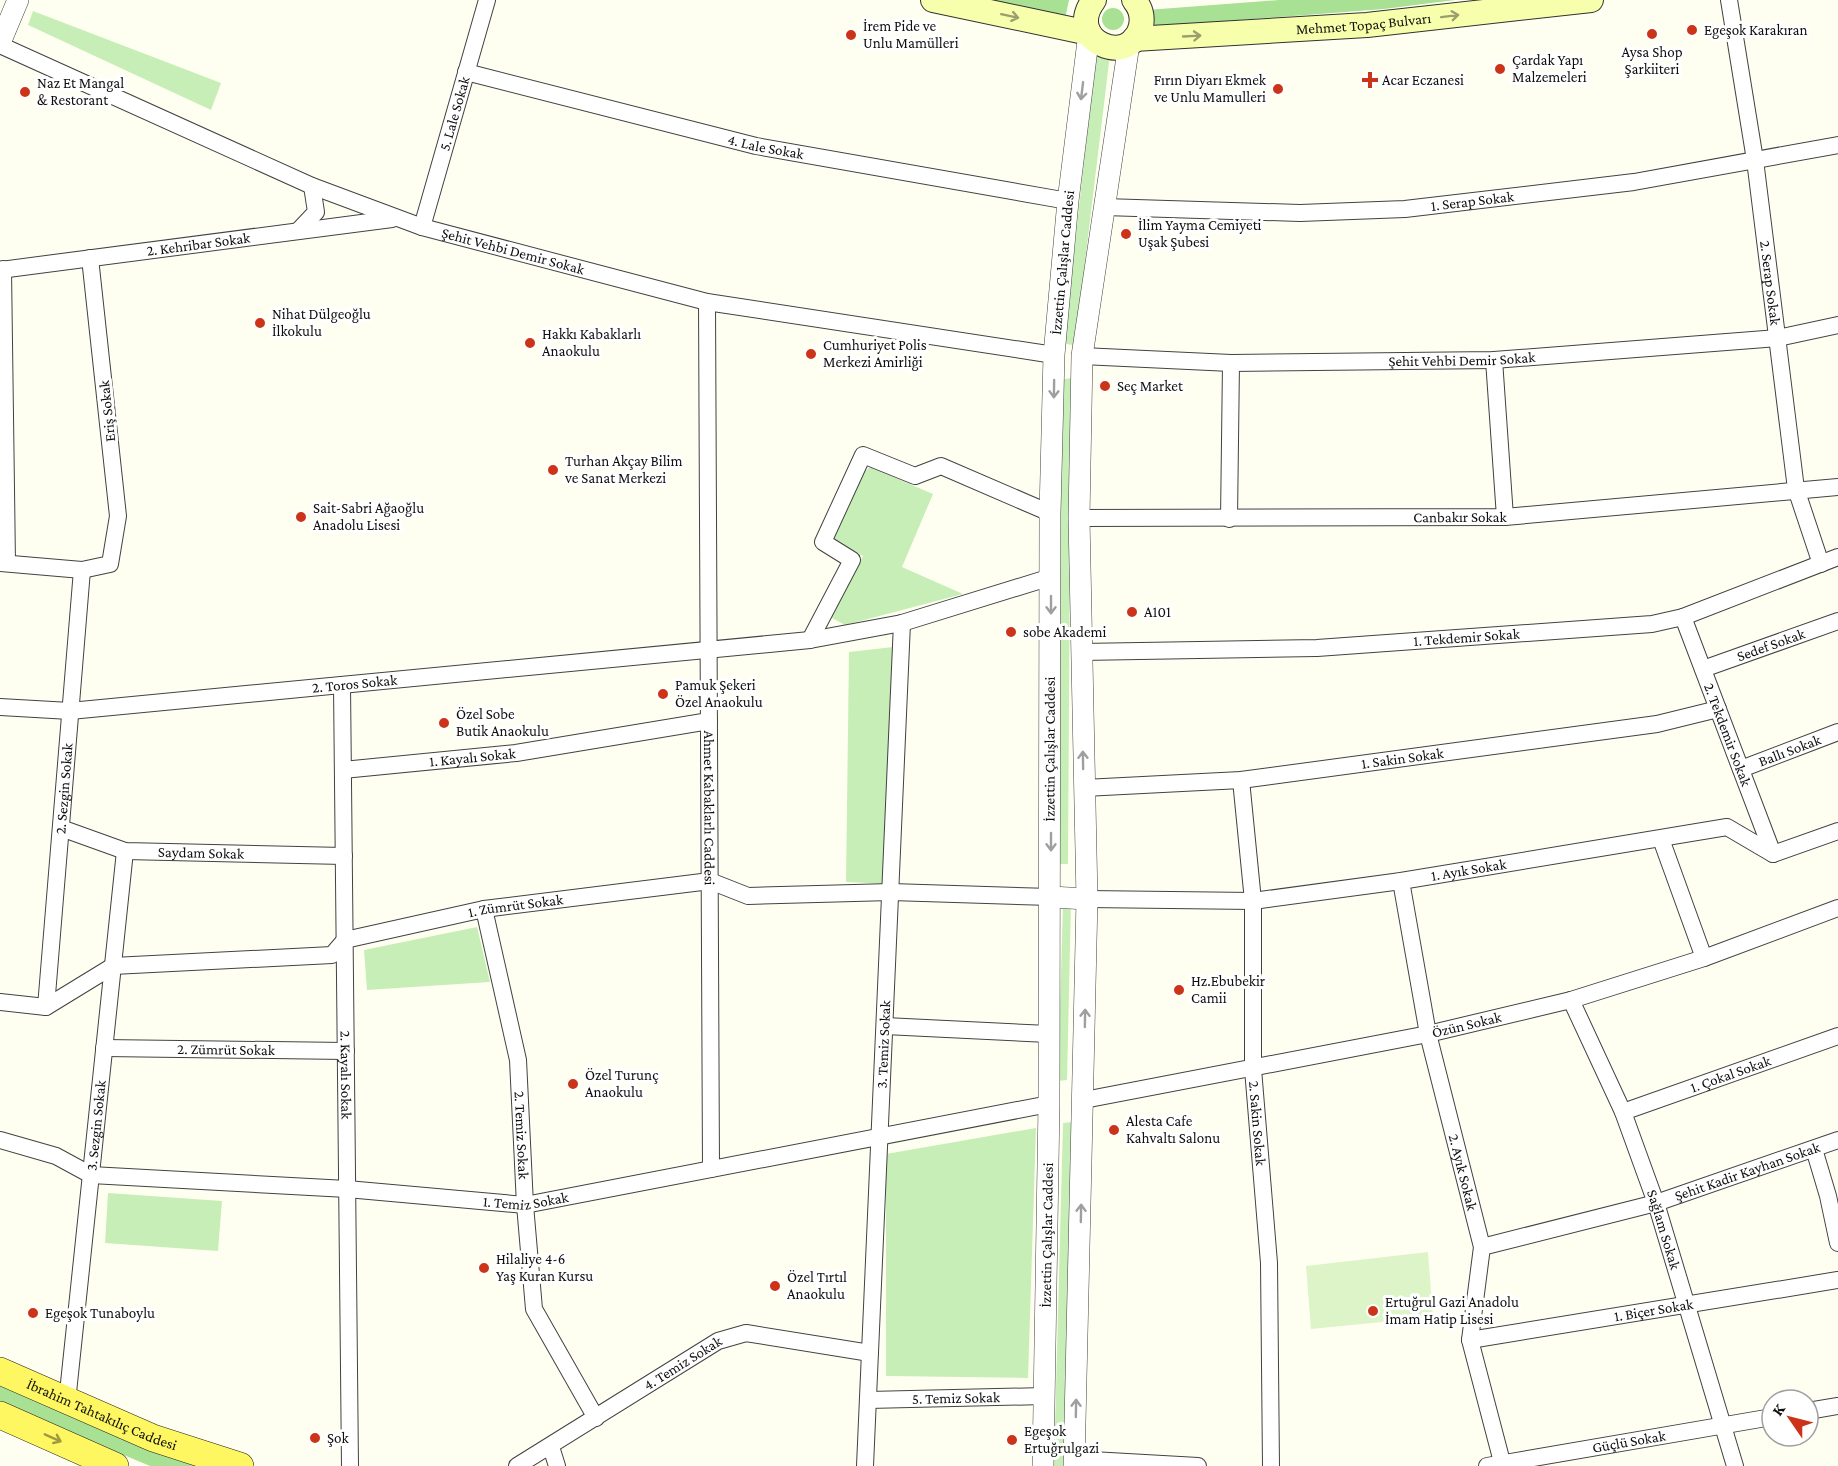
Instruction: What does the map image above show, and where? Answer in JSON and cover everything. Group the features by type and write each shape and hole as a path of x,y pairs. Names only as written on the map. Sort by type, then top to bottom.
{"main road":[{"path":"933,0 1089,33 1086,19 1094,0"},
{"path":"1131,41 1142,22 1140,9 1134,0"},
{"name":"Mehmet Topaç Bulvarı","path":"1089,33 1095,40 1111,48 1131,41 1367,26 1591,0"},
{"name":"İbrahim Tahtakılıç Caddesi","path":"0,1371 153,1438 240,1466"},
{"path":"0,1415 116,1466"}],"street":[{"path":"0,44 18,0"},
{"name":"5. Lale Sokak","path":"422,227 487,0"},
{"name":"2. Serap Sokak","path":"1729,0 1755,160 1796,489 1821,564"},
{"name":"İzzettin Çalışlar Caddesi","path":"1043,1466 1051,897 1050,513 1054,355 1068,201 1089,33"},
{"name":"İzzettin Çalışlar Caddesi","path":"1074,1462 1087,899 1079,518 1082,356 1131,41"},
{"name":"Şehit Vehbi Demir Sokak","path":"0,44 312,186 422,227 707,302 1054,355"},
{"name":"4. Lale Sokak","path":"466,72 756,146 1068,201"},
{"name":"1. Serap Sokak","path":"1104,207 1300,213 1405,209 1634,182 1838,145"},
{"path":"298,231 316,213 312,186"},
{"name":"2. Kehribar Sokak","path":"2,270 394,218"},
{"name":"Eriş Sokak","path":"82,570 110,564 118,516 90,258"},
{"path":"2,270 4,562 82,570"},
{"name":"Ahmet Kabaklarlı Caddesi","path":"707,302 711,1169"},
{"name":"Şehit Vehbi Demir Sokak","path":"1082,356 1231,363 1494,360 1778,338 1838,326"},
{"path":"1054,355 1082,356"},
{"path":"1494,360 1505,517"},
{"path":"1229,519 1231,363"},
{"path":"810,640 852,560 823,542 863,455 915,476 941,466 1050,513"},
{"name":"Canbakır Sokak","path":"1079,518 1505,517 1838,487"},
{"name":"1. Tekdemir Sokak","path":"1081,652 1317,648 1652,624 1683,616 1838,558"},
{"name":"2. Sezgin Sokak","path":"46,1007 82,570"},
{"name":"2. Toros Sokak","path":"0,707 70,711 810,640 902,623 1051,577"},
{"name":"2. Tekdemir Sokak","path":"1683,616 1773,854"},
{"name":"Sedef Sokak","path":"1703,669 1838,621"},
{"name":"3. Temiz Sokak","path":"865,1466 902,623"},
{"name":"2. Kayalı Sokak","path":"342,685 350,1466"},
{"name":"1. Sakin Sokak","path":"1084,788 1241,780 1657,724 1719,709"},
{"name":"1. Kayalı Sokak","path":"343,770 516,753 709,721"},
{"name":"Ballı Sokak","path":"1741,769 1838,732"},
{"name":"2. Sakin Sokak","path":"1241,780 1253,901 1253,1068 1269,1263 1271,1466"},
{"name":"1. Ayık Sokak","path":"1087,899 1253,901 1401,881 1727,827 1773,854"},
{"name":"Saydam Sokak","path":"61,828 125,851 344,856"},
{"path":"1773,854 1838,831"},
{"path":"1660,839 1704,958"},
{"name":"3. Sezgin Sokak","path":"67,1402 125,851"},
{"name":"1. Zümrüt Sokak","path":"46,1007 113,966 332,955 345,940 484,909 710,881 748,896 891,892 1051,897"},
{"name":"2. Ayık Sokak","path":"1401,881 1428,1034 1482,1246 1470,1340 1495,1464"},
{"path":"1051,897 1087,899"},
{"name":"Özün Sokak","path":"1084,1100 1428,1034 1571,1000 1704,958 1838,908"},
{"name":"2. Temiz Sokak","path":"484,909 519,1060 525,1205 534,1309 596,1418"},
{"name":"Sağlam Sokak","path":"1571,1000 1623,1112 1656,1203 1735,1466"},
{"path":"0,1002 46,1007"},
{"path":"885,1026 1049,1034"},
{"name":"1. Çokal Sokak","path":"1623,1112 1838,1036"},
{"name":"2. Zümrüt Sokak","path":"104,1048 346,1051"},
{"path":"1049,1104 1084,1100"},
{"name":"1. Temiz Sokak","path":"0,1140 56,1156 91,1175 347,1189 525,1205 1049,1104"},
{"name":"Şehit Kadir Kayhan Sokak","path":"1482,1246 1656,1203 1838,1140"},
{"path":"1814,1149 1828,1196 1838,1243"},
{"name":"1. Biçer Sokak","path":"1470,1340 1838,1280"},
{"name":"4. Temiz Sokak","path":"517,1466 551,1448 718,1341 746,1333 870,1353"},
{"name":"5. Temiz Sokak","path":"868,1400 1044,1396"},
{"path":"1820,1409 1838,1406"},
{"name":"Güçlü Sokak","path":"1495,1464 1760,1419"},
{"path":"551,1448 557,1466"},
{"path":"1074,1462 1198,1466"}],"green space":[{"path":"982,0 1069,0 1065,19"},
{"path":"1279,0 1455,0 1384,9 1148,27 1147,10"},
{"path":"1113,8 1121,11 1124,19 1121,27 1113,30 1105,27 1102,19 1105,11"},
{"path":"33,11 221,83 211,110 28,25"},
{"path":"1096,52 1110,54 1075,345 1064,344"},
{"path":"1071,378 1068,864 1059,864 1060,380"},
{"path":"870,467 933,494 902,567 963,594 845,625 830,617 863,556 835,540 833,535 863,473"},
{"path":"893,647 889,884 846,882 849,652"},
{"path":"1071,902 1067,1080 1058,1081 1063,903"},
{"path":"477,927 490,982 367,990 364,950"},
{"path":"1072,1122 1065,1466 1054,1466 1063,1123"},
{"path":"1036,1128 1028,1378 886,1376 886,1154"},
{"path":"108,1193 222,1201 218,1251 105,1243"},
{"path":"1428,1252 1433,1317 1311,1329 1306,1266"},
{"path":"0,1384 197,1466 150,1466 0,1403"}],"place":[{"name":"Egeşok Karakıran","path":"1692,30"},
{"name":"Aysa Shop Şarkiiteri","path":"1652,34"},
{"name":"İrem Pide ve Unlu Mamülleri","path":"851,35"},
{"name":"Çardak Yapı Malzemeleri","path":"1500,69"},
{"name":"Acar Eczanesi","path":"1370,80"},
{"name":"Fırın Diyarı Ekmek ve Unlu Mamulleri","path":"1278,89"},
{"name":"Naz Et Mangal & Restorant","path":"25,92"},
{"name":"İlim Yayma Cemiyeti Uşak Şubesi","path":"1126,234"},
{"name":"Nihat Dülgeoğlu İlkokulu","path":"260,323"},
{"name":"Hakkı Kabaklarlı Anaokulu","path":"530,343"},
{"name":"Cumhuriyet Polis Merkezi Amirliği","path":"811,354"},
{"name":"Seç Market","path":"1105,386"},
{"name":"Turhan Akçay Bilim ve Sanat Merkezi","path":"553,470"},
{"name":"Sait-Sabri Ağaoğlu Anadolu Lisesi","path":"301,517"},
{"name":"A101","path":"1132,612"},
{"name":"sobe Akademi","path":"1011,632"},
{"name":"Pamuk Şekeri Özel Anaokulu","path":"663,694"},
{"name":"Özel Sobe Butik Anaokulu","path":"444,723"},
{"name":"Hz.Ebubekir Camii","path":"1179,990"},
{"name":"Özel Turunç Anaokulu","path":"573,1084"},
{"name":"Alesta Cafe Kahvaltı Salonu","path":"1114,1130"},
{"name":"Hilaliye 4-6 Yaş Kuran Kursu","path":"484,1268"},
{"name":"Özel Tırtıl Anaokulu","path":"775,1286"},
{"name":"Ertuğrul Gazi Anadolu İmam Hatip Lisesi","path":"1373,1311"},
{"name":"Egeşok Tunaboylu","path":"33,1313"},
{"name":"Şok","path":"315,1438"},
{"name":"Egeşok Ertuğrulgazi","path":"1012,1440"}]}
